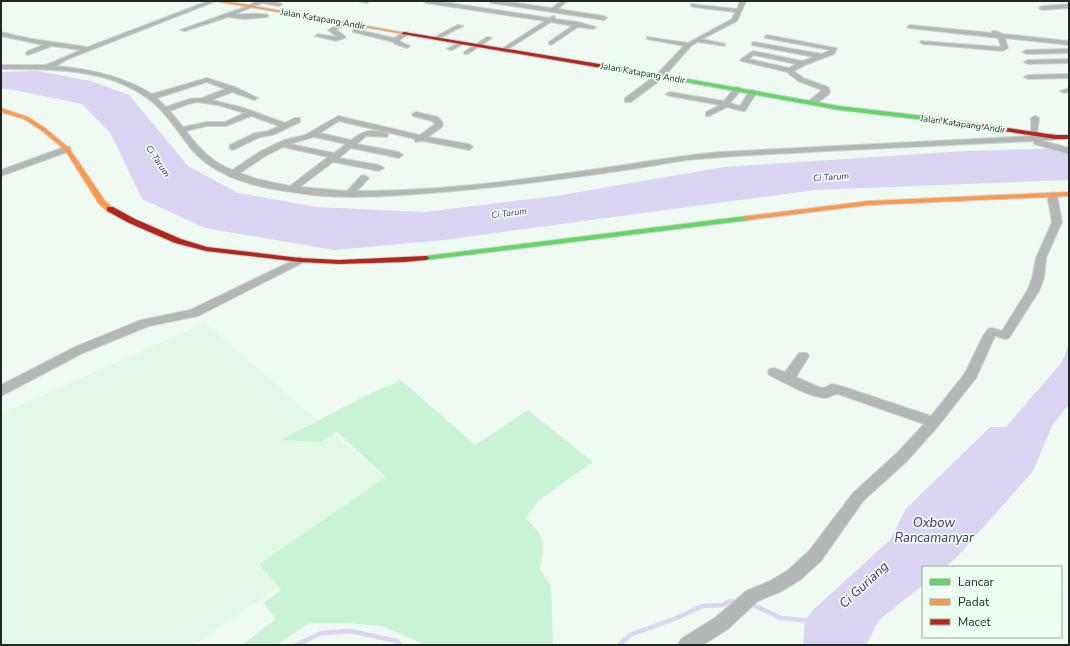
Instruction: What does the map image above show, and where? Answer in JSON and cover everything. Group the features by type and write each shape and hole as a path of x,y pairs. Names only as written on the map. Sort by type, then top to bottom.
{"street":[{"path":"47,68 89,49 213,1"},
{"name":"Jalan Katapang Andir","path":"218,1 738,89 839,108 972,124 1051,140 1069,138"},
{"path":"183,30 250,7 260,1 279,4"},
{"path":"361,1 367,1"},
{"path":"426,1 593,27"},
{"path":"491,1 506,2 604,18"},
{"path":"529,6 538,1"},
{"path":"509,50 531,38 529,34 551,20 564,1"},
{"path":"1045,1 1045,8 1069,6"},
{"path":"628,100 660,76 689,45 735,20 739,11 740,2"},
{"path":"691,3 739,11"},
{"path":"475,17 486,10"},
{"path":"212,12 244,18 257,15 266,16"},
{"path":"500,22 512,14"},
{"path":"208,22 219,24"},
{"path":"318,36 336,39 342,37 331,30 344,23"},
{"path":"551,43 578,24"},
{"path":"436,38 460,26"},
{"path":"923,42 1003,50 1005,48 1000,35 981,26"},
{"path":"910,28 1000,35 1069,43"},
{"path":"355,31 395,40 398,41 397,43 407,46"},
{"path":"395,40 406,33"},
{"path":"1,34 22,40 89,49"},
{"path":"766,36 834,49 832,53 802,63 790,70 743,60 753,53 802,63"},
{"path":"466,54 489,38"},
{"path":"648,38 689,45"},
{"path":"696,40 723,45"},
{"path":"450,49 462,43"},
{"path":"28,53 51,44"},
{"path":"754,44 823,56"},
{"path":"1026,52 1069,50"},
{"path":"1028,62 1069,61"},
{"path":"1,67 47,68 102,76 127,84 151,97 165,110 201,154 210,162 232,174 292,189 317,192 350,194 403,193 461,188 550,178 732,153 804,149 1010,139 1020,142 1051,140 1069,151"},
{"path":"790,70 797,78 825,89 826,92 815,103"},
{"path":"1028,77 1069,76"},
{"path":"151,97 207,80 251,96 232,100"},
{"path":"201,101 232,89"},
{"path":"710,114 726,104 738,89"},
{"path":"733,116 742,109 753,92"},
{"path":"670,94 726,104 742,109"},
{"path":"165,110 194,101 214,102 286,126"},
{"path":"1,110 26,118 43,129 66,149 102,202 113,211 132,221 178,241 206,249 300,260 338,262 404,260 869,203 1069,194"},
{"path":"181,130 207,124 226,124 249,114"},
{"path":"292,189 351,144 368,133 414,141 422,138 439,124 435,119 416,114"},
{"path":"232,174 252,160 282,145 308,137 338,118 422,138 469,147"},
{"path":"1020,142 1036,138 1035,118"},
{"path":"233,147 258,135 270,133 297,120"},
{"path":"972,124 973,140"},
{"path":"312,134 399,155"},
{"path":"282,145 379,168"},
{"path":"1,173 66,149"},
{"path":"350,194 364,178"},
{"path":"687,645 722,623 746,602 794,575 815,556 858,497 902,457 934,422 971,375 992,332 1006,334 1033,291 1038,278 1041,258 1057,222 1052,195"},
{"path":"1,391 79,350 145,323 156,320 183,317 194,313 300,260"},
{"path":"788,378 803,356"},
{"path":"774,372 816,391 826,393 832,389 839,390 934,422"}],"shaded area":[{"path":"205,323 408,498 194,645 1,645 1,414"}],"green space":[{"path":"401,380 475,445 528,410 593,462 539,500 526,518 541,536 542,540 543,551 540,569 551,585 553,645 426,645 382,626 346,623 309,623 277,645 242,645 276,619 263,603 281,590 259,564 386,477 337,432 320,442 281,440 365,396"}],"water":[{"name":"Ci Tarum","path":"37,71 91,81 129,95 188,166 238,193 316,207 425,212 556,196 724,167 965,151 1069,148 1069,180 815,190 444,240 334,250 205,228 142,199 111,134 82,104 9,89 1,89 1,72"},
{"name":"Oxbow Rancamanyar","path":"1069,344 1069,404 1052,426 1033,471 957,557 946,566 922,566 922,586 879,620 866,645 803,645 805,620 813,610 890,540 906,509 990,427 1006,427 1062,362"}],"waterway":[{"name":"Ci Guriang","path":"619,645 630,635 679,617 702,606 723,605 730,601 739,602"},
{"name":"Ci Guriang","path":"751,604 781,618 809,621"},
{"name":"Ci Guriang","path":"296,645 321,633 350,631 397,641 401,645"}],"traffic: fast":[{"path":"654,75 839,108 941,120"},
{"path":"426,258 747,218"}],"traffic: slow":[{"path":"217,1 404,33"},
{"path":"1,110 26,118 43,129 67,149 102,202 110,209"},
{"path":"747,218 869,203 1069,194"}],"traffic: jam":[{"path":"404,33 654,75"},
{"path":"941,120 1055,137 1069,137"},
{"path":"110,209 132,221 178,241 206,249 300,260 339,262 426,258"}]}
